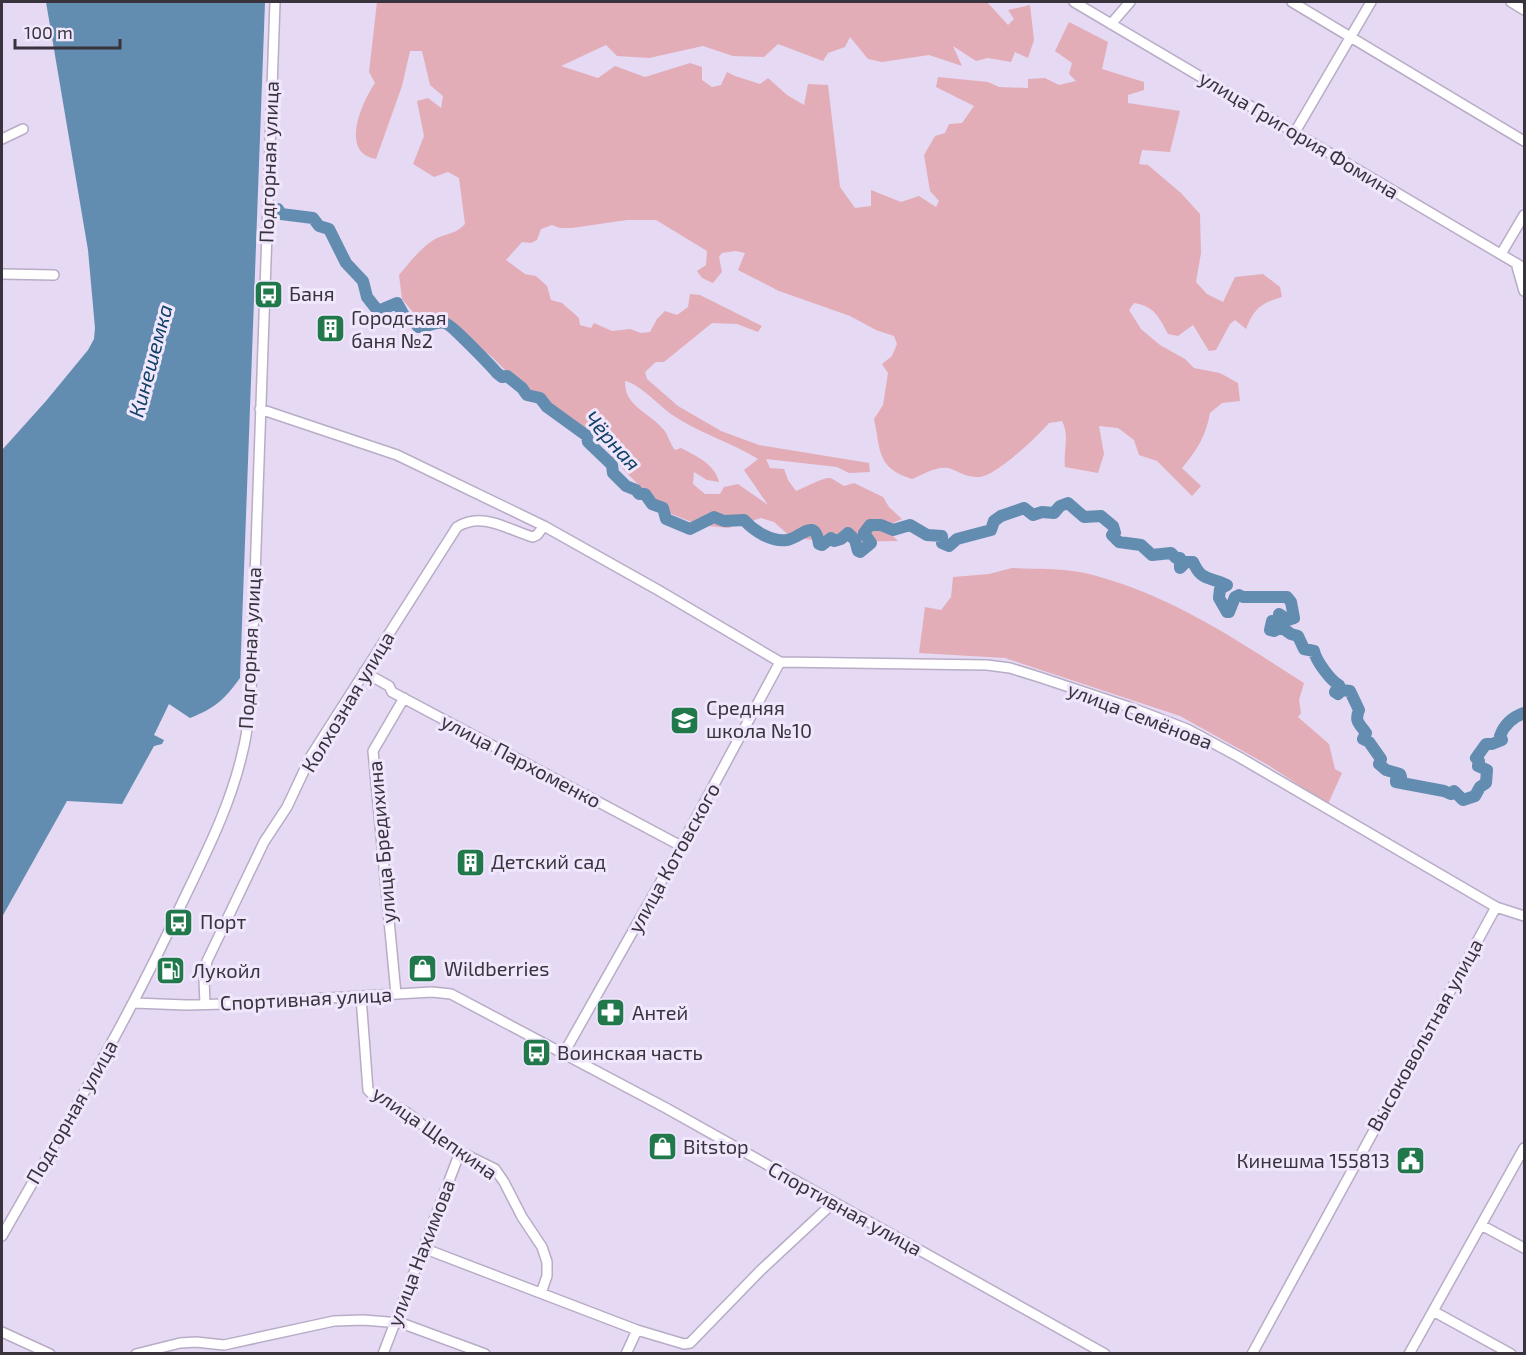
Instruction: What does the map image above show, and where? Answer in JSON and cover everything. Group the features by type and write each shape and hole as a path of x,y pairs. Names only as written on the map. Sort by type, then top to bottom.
{"street":[{"name":"Подгорная улица","path":"2,1236 134,1003 219,824 235,782 244,749 251,692 275,2"},
{"name":"улица Григория Фомина","path":"1074,2 1520,266"},
{"path":"1111,24 1130,2"},
{"path":"1292,2 1524,141"},
{"path":"1295,132 1371,2"},
{"path":"1511,2 1524,10"},
{"path":"2,139 23,129"},
{"path":"1501,254 1524,215"},
{"path":"1520,266 1524,291"},
{"path":"2,274 54,275"},
{"path":"260,409 397,455 544,526 780,662"},
{"name":"Колхозная улица","path":"205,1004 204,979 207,961 264,842 287,807 311,756 457,527 479,520 495,523 533,537 544,526"},
{"name":"улица Котовского","path":"564,1053 681,846 780,662"},
{"name":"улица Семёнова","path":"780,662 987,665 1020,671 1132,708 1187,729 1218,745 1496,907 1524,916"},
{"name":"улица Пархоменко","path":"364,672 389,686 392,692 681,846"},
{"name":"улица Бредихина","path":"396,994 373,751 404,698"},
{"name":"Высоковольтная улица","path":"1252,1353 1496,907"},
{"name":"Спортивная улица","path":"134,1003 205,1004 432,992 451,994 666,1108 1105,1353"},
{"name":"улица Щепкина","path":"361,997 368,1090 406,1112 440,1140 495,1169 522,1217 542,1246 547,1262 547,1276 541,1293"},
{"path":"1409,1353 1524,1148"},
{"name":"улица Нахимова","path":"383,1353 460,1152"},
{"path":"423,1248 638,1330 684,1344 690,1343 761,1270 833,1203"},
{"path":"1481,1225 1524,1248"},
{"path":"1433,1311 1512,1353"},
{"path":"136,1353 180,1343 224,1345 334,1321 395,1322 485,1353"},
{"path":"626,1353 638,1330"},
{"path":"2,1332 50,1353"}],"shaded area":[{"path":"377,2 987,2 1008,25 1014,19 1008,10 1030,5 1034,40 1028,58 1015,52 1011,62 988,58 976,61 953,46 962,66 929,55 882,62 868,59 850,37 845,47 828,53 823,61 778,44 764,57 733,56 703,46 649,58 617,56 606,45 561,66 598,78 615,66 645,77 690,63 702,67 702,80 712,87 721,85 727,72 760,84 768,78 787,95 804,105 808,84 828,85 840,187 855,208 871,206 871,190 901,202 919,196 936,207 939,201 930,191 924,155 935,136 945,133 949,124 962,123 974,106 936,87 938,77 988,82 999,87 1028,88 1028,79 1045,78 1059,85 1076,81 1069,74 1072,63 1055,51 1069,22 1108,42 1102,69 1144,82 1144,90 1128,95 1128,103 1180,111 1170,152 1142,150 1139,164 1148,165 1181,193 1200,214 1201,253 1196,282 1207,294 1223,302 1235,277 1263,274 1280,287 1282,297 1259,308 1246,329 1235,320 1230,324 1216,350 1209,351 1193,325 1178,336 1168,334 1159,318 1151,310 1134,303 1129,310 1141,329 1160,345 1185,359 1194,368 1220,373 1238,383 1240,401 1222,403 1210,413 1200,442 1182,468 1201,486 1192,496 1157,461 1139,455 1134,440 1118,428 1099,426 1104,454 1098,473 1065,467 1066,438 1062,421 1049,423 1016,455 986,475 969,476 943,468 912,479 900,475 886,463 880,449 874,419 883,405 888,373 882,364 892,356 897,344 894,336 876,330 850,316 779,291 738,270 745,253 736,251 722,253 719,257 722,272 713,283 702,278 697,271 706,265 707,251 656,220 627,220 572,228 552,225 541,229 537,240 531,243 522,242 506,260 525,274 536,276 547,286 551,300 562,303 579,318 580,325 591,328 594,323 612,331 630,329 641,333 650,332 657,319 665,311 677,315 688,307 690,294 700,295 762,326 758,332 737,324 712,323 664,362 656,362 645,372 647,379 678,406 721,431 759,445 869,463 870,472 849,473 837,467 766,459 770,468 784,469 796,491 827,478 844,486 854,483 883,497 889,507 902,519 884,527 898,541 839,542 792,538 774,522 761,518 728,528 699,525 664,511 598,439 510,375 492,357 453,326 437,329 418,318 402,299 399,275 432,241 457,231 465,224 459,178 448,172 434,177 413,164 424,136 417,101 428,98 441,108 443,96 430,85 422,51 410,51 402,86 376,159 365,155 358,147 356,137 360,114 375,83 369,72","holes":["625,381 684,422 758,459 744,470 768,505 738,484 724,487 720,494 705,494 693,484 694,472 707,480 719,482 713,470 704,461 681,448 675,450 663,429 633,403 626,390"]},
{"path":"1012,568 1080,572 1140,591 1197,617 1304,683 1299,700 1301,713 1298,717 1329,744 1335,769 1342,773 1328,804 1268,765 1180,716 1005,658 919,653 925,607 941,610 951,597 953,577 989,574"}],"water":[{"name":"Кинешемка","path":"46,2 265,2 240,678 218,702 206,711 190,718 169,704 154,735 164,740 162,744 154,746 122,804 67,801 2,917 2,450 88,350 94,339 95,328 88,250"}],"waterway":[{"name":"Чёрная","path":"274,209 278,209 281,214 313,218 319,226 329,229 346,263 363,281 367,297 378,311 397,303 406,319 415,322 418,327 438,322 449,325 497,373 502,377 507,376 527,395 540,398 547,407 587,436 588,442 612,465 613,473 626,486 636,490 639,494 645,494 652,504 663,508 666,519 690,529 714,517 724,521 744,520 763,535 781,540 787,540 811,530 814,531 819,544 822,545 831,538 834,541 841,539 848,533 855,540 860,552 871,543 864,533 870,525 881,525 893,530 910,525 927,535 942,536 942,543 949,546 957,539 991,530 994,521 1001,516 1024,508 1033,515 1042,512 1054,513 1060,506 1068,503 1084,517 1101,516 1113,526 1115,533 1112,535 1119,542 1141,545 1152,555 1171,553 1176,558 1180,558 1180,568 1186,562 1193,562 1203,576 1227,585 1220,589 1219,598 1227,612 1235,597 1239,595 1243,597 1287,597 1291,602 1294,618 1288,620 1279,614 1279,622 1272,621 1270,630 1274,631 1281,627 1298,636 1304,649 1314,651 1324,670 1339,685 1335,692 1338,694 1342,690 1350,691 1359,710 1357,720 1366,733 1363,739 1369,742 1381,759 1379,764 1386,770 1400,774 1401,777 1396,782 1451,794 1454,791 1463,800 1475,796 1480,787 1486,783 1487,770 1478,766 1479,761 1476,758 1486,744 1502,740 1500,736 1506,725 1524,713"}],"place":[{"name":"Баня","path":"268,294"},
{"name":"Городская баня №2","path":"330,329"},
{"name":"Средняя школа №10","path":"685,720"},
{"name":"Детский сад","path":"470,862"},
{"name":"Порт","path":"179,922"},
{"name":"Wildberries","path":"423,969"},
{"name":"Лукойл","path":"171,971"},
{"name":"Антей","path":"611,1013"},
{"name":"Воинская часть","path":"536,1053"},
{"name":"Bitstop","path":"662,1147"},
{"name":"Кинешма 155813","path":"1411,1161"}]}
